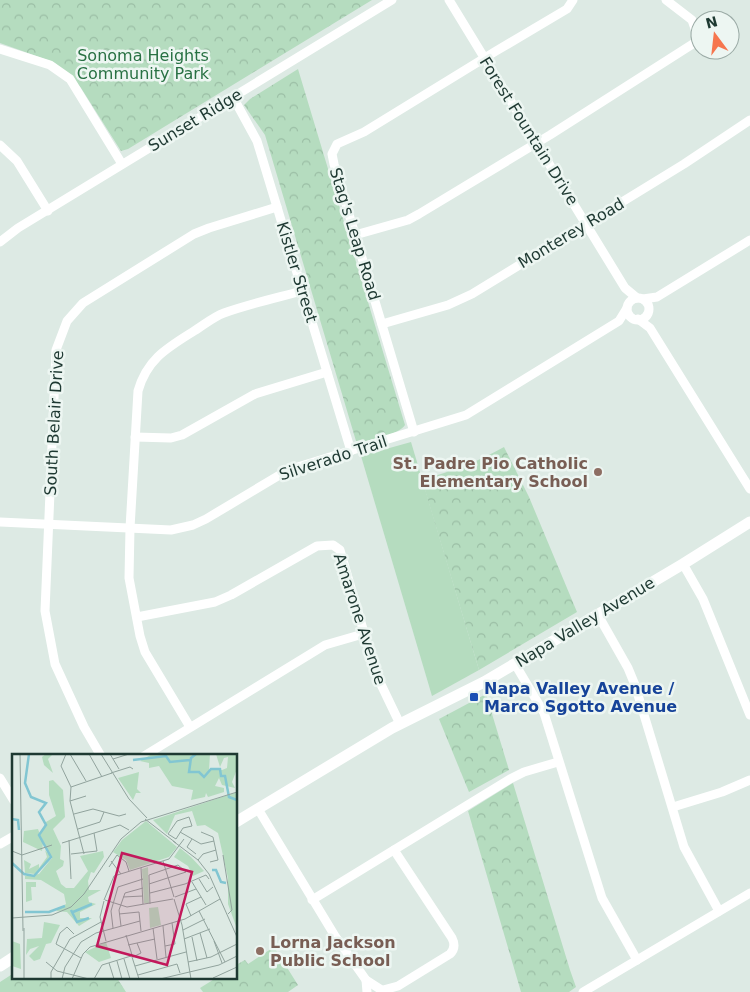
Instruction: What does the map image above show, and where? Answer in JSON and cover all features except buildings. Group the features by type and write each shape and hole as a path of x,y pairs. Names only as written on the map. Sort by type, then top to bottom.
{"street":[{"name":"Sunset Ridge","path":"0,242 18,228 392,0"},
{"name":"Forest Fountain Drive","path":"449,0 625,288 628,306"},
{"path":"484,58 567,9 573,0"},
{"path":"355,236 408,220 419,214 699,40 692,20 666,0"},
{"path":"0,49 50,65 70,79 122,164"},
{"name":"Stag's Leap Road","path":"414,432 332,154 337,144 364,132 484,58"},
{"name":"Kistler Street","path":"233,97 255,135 351,451"},
{"name":"Monterey Road","path":"382,324 463,299 704,152 750,120"},
{"path":"0,145 17,161 48,210"},
{"name":"South Belair Drive","path":"100,754 77,713 55,664 45,611 56,350 67,321 75,311 92,297 194,234 277,207"},
{"path":"650,328 629,315 628,306 632,300 657,297 750,240"},
{"name":"Forest Fountain Drive","path":"625,288 640,299"},
{"path":"190,727 145,652 129,578 136,400 140,384 149,366 164,350 223,314 302,291"},
{"path":"636,319 644,318 657,297"},
{"path":"640,299 648,304 650,328 750,489"},
{"name":"Silverado Trail","path":"619,321 628,306"},
{"name":"Silverado Trail","path":"0,522 171,530 193,525 282,472 466,415 619,321 636,319"},
{"path":"135,437 171,438 182,435 255,394 327,372"},
{"name":"Napa Valley Avenue","path":"238,821 400,724 461,695 515,664 750,522"},
{"name":"Amarone Avenue","path":"137,617 215,602 231,595 317,546 333,545 340,550 376,674 400,724"},
{"path":"683,564 703,600 750,715"},
{"path":"598,615 632,677 684,847 719,911"},
{"path":"147,754 325,645 364,634"},
{"path":"515,664 544,713 602,898 637,960"},
{"path":"312,900 510,779 524,772 558,762"},
{"path":"0,778 12,798"},
{"path":"673,807 722,792 750,780"},
{"path":"258,809 335,936 366,980 377,991 396,989 450,954 454,949 452,938 394,850"},
{"path":"0,844 12,837"},
{"path":"583,992 750,893"},
{"path":"0,966 12,958"}],"green space":[{"name":"Sonoma Heights Community Park","path":"0,0 372,0 128,149 121,151 81,88 69,74 53,62 0,43"},
{"path":"298,69 405,425 397,432 375,439 356,441 265,135 244,105 250,99"},
{"path":"411,442 479,670 432,696 361,456"},
{"path":"504,447 529,497 577,612 479,670 422,480 464,466"},
{"path":"486,694 509,770 469,792 439,719"},
{"path":"513,783 576,987 569,992 521,992 468,811"},
{"path":"274,947 298,985 288,992 203,992 200,988 213,980 238,980 238,964 245,960 248,964"},
{"path":"12,974 12,980 118,980 126,992 0,992 0,982"}],"place":[{"name":"St. Padre Pio Catholic Elementary School","path":"598,472"},
{"name":"Napa Valley Avenue / Marco Sgotto Avenue","path":"474,697"},
{"name":"Lorna Jackson Public School","path":"260,951"}]}
